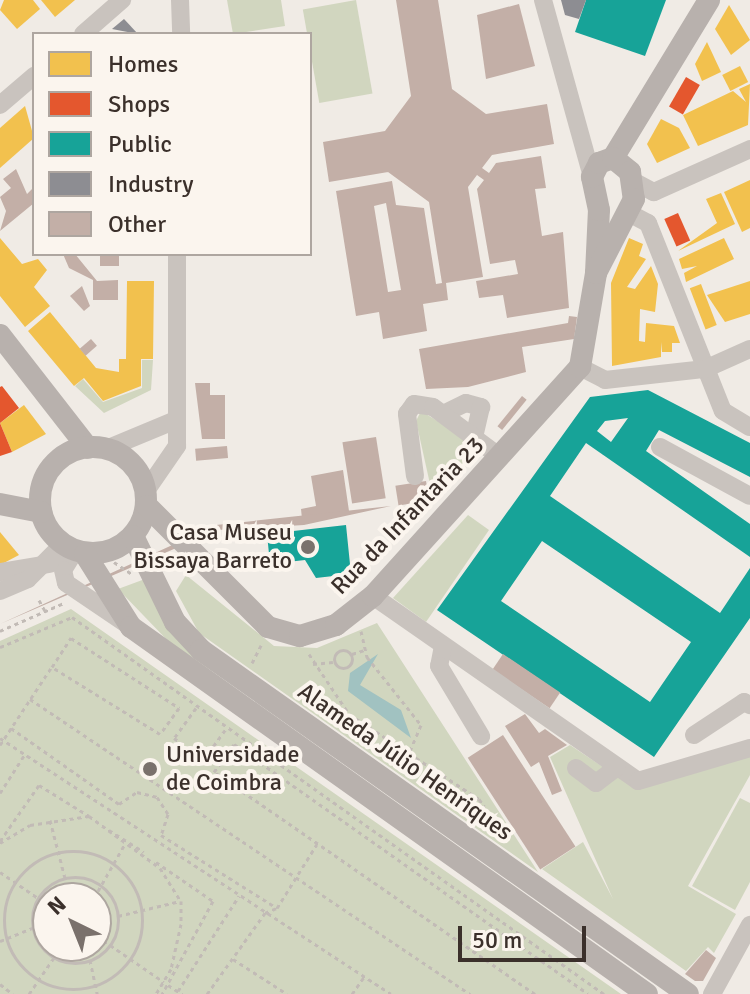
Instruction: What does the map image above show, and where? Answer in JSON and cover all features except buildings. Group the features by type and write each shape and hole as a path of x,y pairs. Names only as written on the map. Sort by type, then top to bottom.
{"main road":[{"path":"580,367 596,273 616,213 620,166 637,123 709,0"},
{"path":"616,213 592,177 620,166"},
{"path":"0,335 97,448 132,464 146,498 268,627 303,635"},
{"name":"Rua da Infantaria 23","path":"303,635 352,614 373,596 580,367"},
{"path":"41,512 50,470 97,448"},
{"path":"0,504 41,512 74,550 133,536 146,498"},
{"name":"Alameda Júlio Henriques","path":"133,536 182,633 688,994"},
{"name":"Alameda Júlio Henriques","path":"74,550 131,627 647,994"},
{"path":"387,810 400,791"},
{"path":"542,920 556,901"}],"street":[{"path":"85,32 122,0"},
{"path":"180,0 181,32"},
{"path":"543,0 577,112 592,177"},
{"path":"0,105 32,78"},
{"path":"577,112 620,166 654,192"},
{"path":"654,192 750,149"},
{"path":"654,192 648,223 705,369 723,411 750,427"},
{"path":"616,213 648,223"},
{"path":"146,498 177,446 177,256"},
{"path":"580,367 605,380 705,369 750,349"},
{"path":"415,476 407,414 414,404 443,414 466,403 481,407 475,433 500,457"},
{"path":"97,448 176,420"},
{"path":"660,447 750,496"},
{"path":"0,591 74,550"},
{"path":"68,592 63,570 74,550"},
{"path":"0,572 49,564"},
{"name":"Alameda Júlio Henriques","path":"68,592 131,627"},
{"path":"373,596 638,781 750,748"},
{"path":"443,646 439,666 481,736"},
{"path":"694,735 744,702 750,705"},
{"path":"576,768 596,783 617,767"},
{"path":"712,994 750,925"}],"path":[{"path":"109,565 119,560 125,576 144,570"},
{"path":"0,631 45,611 68,592"},
{"path":"39,600 45,611"},
{"path":"352,614 367,649 367,657 421,725 410,751"},
{"path":"0,647 72,617 209,718 604,994"},
{"path":"303,635 313,664 349,714 410,751 479,799 484,806 473,826"},
{"path":"52,667 160,734 179,708 71,638 1,741 391,994"},
{"path":"254,660 262,641"},
{"path":"334,662 340,650 351,655 367,649"},
{"path":"313,664 334,662 346,667 351,655"},
{"path":"30,699 470,994"},
{"path":"196,708 174,738 204,759 226,729"},
{"path":"209,718 214,711"},
{"path":"11,728 119,804 137,792 157,797 168,814 161,835 277,908"},
{"path":"535,994 214,772 234,744 588,994"},
{"path":"0,793 25,754"},
{"path":"0,842 39,785 129,840 145,855 181,901 171,969 162,994"},
{"path":"0,842 49,819 89,816"},
{"path":"49,819 65,878"},
{"path":"103,882 137,830"},
{"path":"207,994 265,913 277,908 317,843"},
{"path":"81,851 113,864 142,910 131,959 95,986 38,980 7,939 4,916 15,884 58,853 81,851"},
{"path":"145,855 213,901 171,969"},
{"path":"0,872 32,895"},
{"path":"65,878 83,882"},
{"path":"60,882 65,878"},
{"path":"112,946 180,993 239,896"},
{"path":"118,916 181,901"},
{"path":"112,905 118,916 112,938"},
{"path":"0,941 32,928"},
{"path":"232,959 287,994"},
{"path":"29,994 51,962"},
{"path":"90,962 97,994"},
{"path":"352,994 364,977"},
{"path":"156,994 166,983"},
{"path":"0,984 13,994"}],"green space":[{"path":"227,0 281,0 285,26 233,32"},
{"path":"356,0 372,94 319,103 312,61 312,32 307,32 303,9"},
{"path":"142,360 153,360 151,390 104,413 75,386 83,379 103,402 142,388"},
{"path":"421,411 483,449 434,502 416,421"},
{"path":"468,515 489,530 426,622 393,598"},
{"path":"186,575 274,646 317,648 377,623 538,872 199,633 176,591"},
{"path":"145,579 170,631 224,679 169,642 118,589"},
{"name":"Universidade de Coimbra","path":"71,609 621,994 0,994 0,641"},
{"path":"570,745 633,787 750,756 750,775 688,886 736,914 714,953 708,947 686,971 542,869 583,842 613,899 550,757"},
{"path":"740,798 750,803 750,882 735,910 692,886"}],"water":[{"path":"378,654 360,685 401,710 411,738 348,691 350,673"}],"place":[{"name":"Casa Museu Bissaya Barreto","path":"308,547"},
{"name":"Universidade de Coimbra","path":"150,769"}]}
